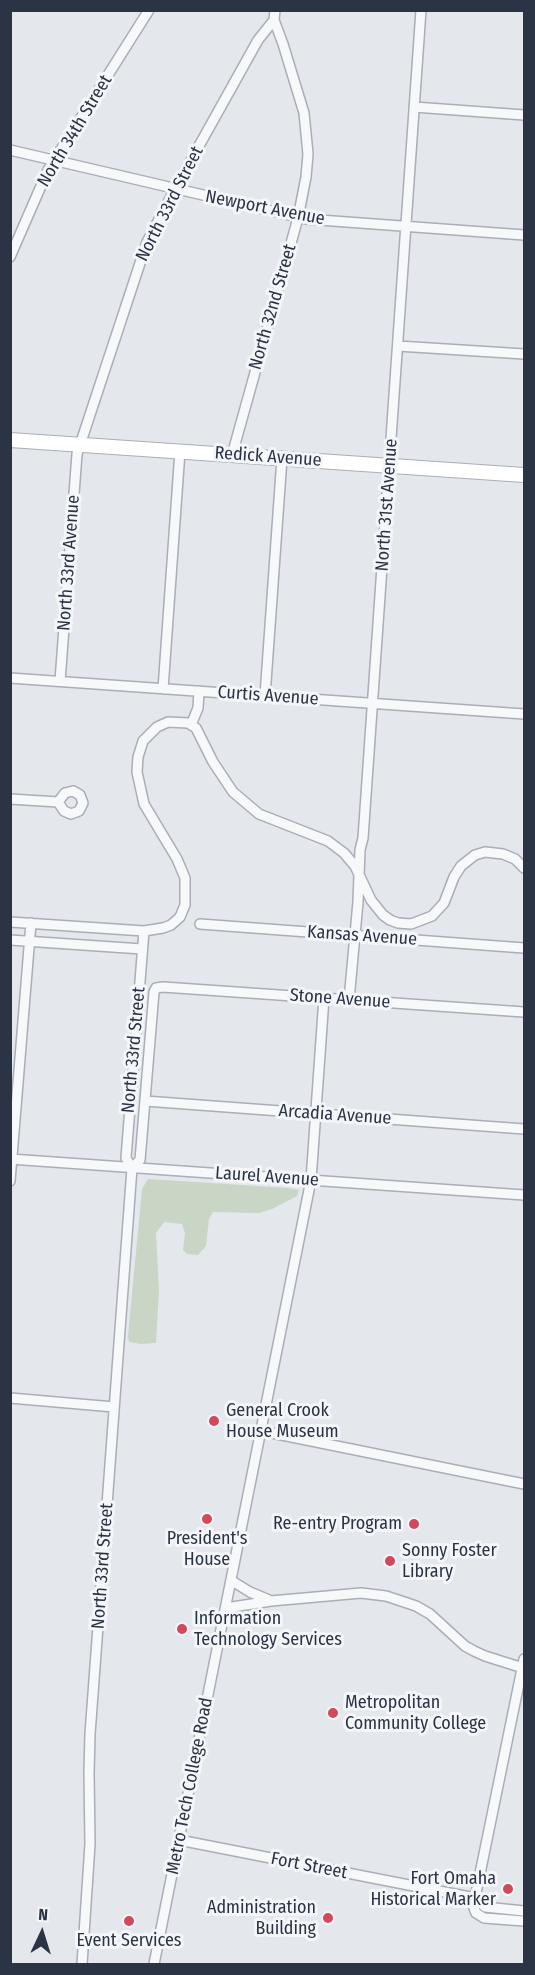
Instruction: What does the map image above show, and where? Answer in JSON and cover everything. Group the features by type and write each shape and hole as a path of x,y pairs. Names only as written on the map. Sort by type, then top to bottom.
{"street":[{"name":"North 34th Street","path":"10,257 48,170 149,10"},
{"name":"North 31st Avenue","path":"349,1000 421,10"},
{"name":"North 33rd Street","path":"80,444 140,261 158,220 274,15"},
{"name":"North 32nd Street","path":"232,454 298,218 306,177 304,113 274,15"},
{"path":"414,107 525,115"},
{"name":"Newport Avenue","path":"10,150 298,218 525,235"},
{"path":"398,346 525,354"},
{"name":"Redick Avenue","path":"10,440 525,475"},
{"name":"North 33rd Avenue","path":"60,681 77,454 80,444"},
{"path":"163,689 180,451"},
{"path":"265,696 282,458"},
{"name":"Curtis Avenue","path":"10,678 525,714"},
{"path":"192,725 199,691"},
{"path":"10,922 144,930 163,928 171,925 180,917 185,905 186,884 177,860 144,804 138,780 138,757 143,741 161,724 182,722 192,725 199,732 223,778 238,798 259,814 328,841 348,857 371,900 383,915 398,923 411,924 428,919 438,911 447,897 456,873 467,860 475,855 485,852 503,854 515,859 525,868"},
{"path":"10,799 58,802"},
{"path":"10,1181 31,923"},
{"name":"Kansas Avenue","path":"200,924 525,948"},
{"name":"North 33rd Street","path":"82,1965 90,1845 90,1734 132,1168 126,1158 144,930"},
{"path":"10,940 142,949"},
{"name":"North 33rd Street","path":"132,1168 140,1160 153,997 156,988"},
{"name":"Stone Avenue","path":"156,988 525,1012"},
{"path":"311,1180 324,998"},
{"name":"Arcadia Avenue","path":"145,1101 525,1129"},
{"name":"Laurel Avenue","path":"11,1159 525,1195"},
{"name":"Metro Tech College Road","path":"154,1965 311,1180"},
{"path":"10,1398 114,1407"},
{"path":"261,1431 525,1484"},
{"path":"232,1581 271,1601"},
{"path":"226,1608 271,1601 361,1593 386,1596 416,1606 430,1614 465,1646 474,1651 485,1656 524,1663 474,1908 479,1917 525,1921"},
{"name":"Fort Street","path":"180,1839 475,1898 485,1907 525,1911"}],"green space":[{"path":"148,1179 299,1190 297,1196 259,1213 213,1212 209,1219 206,1246 198,1255 187,1254 183,1250 185,1233 182,1224 164,1222 156,1233 159,1291 156,1343 141,1344 129,1342 128,1336 142,1189"}],"place":[{"name":"General Crook House Museum","path":"214,1421"},
{"name":"President's House","path":"207,1519"},
{"name":"Re-entry Program","path":"414,1524"},
{"name":"Sonny Foster Library","path":"390,1561"},
{"name":"Information Technology Services","path":"182,1629"},
{"name":"Metropolitan Community College","path":"333,1713"},
{"name":"Fort Omaha Historical Marker","path":"508,1889"},
{"name":"Administration Building","path":"328,1918"},
{"name":"Event Services","path":"129,1921"}]}
